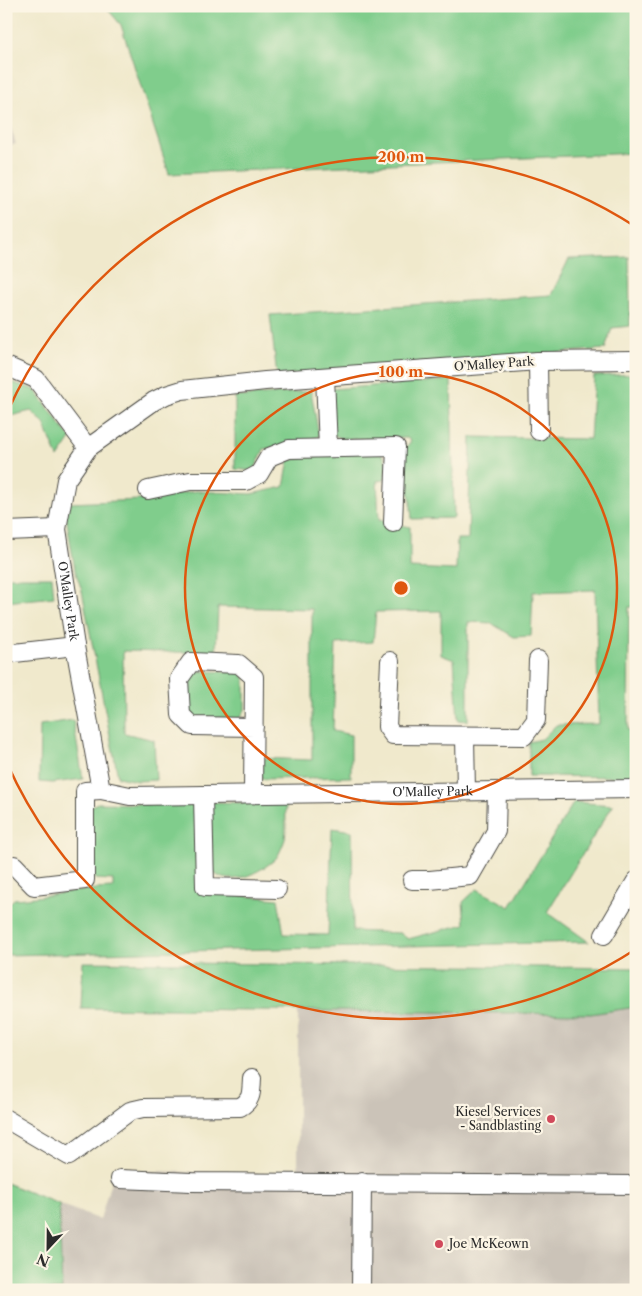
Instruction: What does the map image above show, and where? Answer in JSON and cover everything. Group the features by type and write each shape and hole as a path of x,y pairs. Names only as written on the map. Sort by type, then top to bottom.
{"street":[{"name":"O'Malley Park","path":"636,360 538,361 265,381 182,390 154,401 88,448 66,480 57,529 75,646 102,790 130,796 636,789"},
{"path":"538,361 540,431"},
{"path":"6,366 36,379 88,448"},
{"path":"325,377 328,448"},
{"path":"148,490 190,481 246,481 260,474 269,456 289,449 396,446 393,523"},
{"path":"6,531 57,529"},
{"path":"6,654 75,646"},
{"path":"390,661 387,727 393,735 524,736 536,720 538,660"},
{"path":"253,794 254,727 254,677 239,664 191,662 179,679 181,715 192,726 254,727"},
{"path":"465,736 466,791"},
{"path":"14,865 34,886 84,880 85,791 102,790"},
{"path":"412,880 470,876 496,830 498,791"},
{"path":"203,795 205,887 277,889"},
{"path":"604,935 636,881"},
{"path":"6,1119 69,1156 130,1111 143,1108 240,1107 246,1103 251,1095 252,1078"},
{"path":"120,1179 190,1182 636,1185"},
{"path":"361,1290 362,1182"}],"shaded area":[{"path":"6,111 16,144 6,147"},
{"path":"636,1007 636,1290 62,1290 59,1204 100,1220 114,1170 298,1175 298,1010 591,1014"}],"green space":[{"path":"105,6 636,6 636,153 169,174 121,25"},
{"path":"629,257 630,326 612,328 605,349 277,376 270,315 551,295 569,259"},
{"path":"636,374 636,607 629,607 628,730 636,730 636,777 529,776 529,742 542,739 556,725 599,724 595,590 533,592 531,636 514,637 491,623 468,622 468,721 458,720 454,660 441,655 441,611 376,612 373,642 336,644 333,731 351,735 351,777 262,779 260,758 312,760 312,609 218,607 216,653 123,651 124,733 154,740 156,780 137,781 118,777 82,591 75,570 66,516 69,503 140,500 196,491 251,494 284,487 289,460 358,451 381,453 387,462 385,480 377,481 379,520 410,527 410,568 456,570 457,539 468,539 471,437 590,439 594,376"},
{"path":"6,380 35,390 71,439 58,458 44,423 31,411 6,417"},
{"path":"451,380 454,518 412,519 410,497 405,486 402,468 403,451 411,441 407,438 343,439 332,434 332,389"},
{"path":"311,391 319,436 301,444 264,449 254,471 235,469 235,397"},
{"path":"6,577 52,577 54,597 6,602"},
{"path":"193,671 240,672 245,679 245,710 239,719 195,717 186,709 185,679"},
{"path":"73,720 83,779 53,783 39,782 40,725"},
{"path":"210,802 286,804 285,839 276,858 265,867 245,877 224,878 211,871"},
{"path":"574,802 613,805 547,912 589,942 6,955 6,907 14,899 113,888 113,880 95,879 93,871 91,806 98,803 195,805 202,892 278,899 284,934 328,935 332,828 352,831 353,931 400,933 408,939 465,924 463,902 477,889 510,907"},
{"path":"83,962 636,968 636,1007 591,1014 81,1008"},
{"path":"6,1183 59,1204 62,1290 6,1290"}],"place":[{"name":"Kiesel Services - Sandblasting","path":"551,1119"},
{"name":"Joe McKeown","path":"439,1244"}]}
